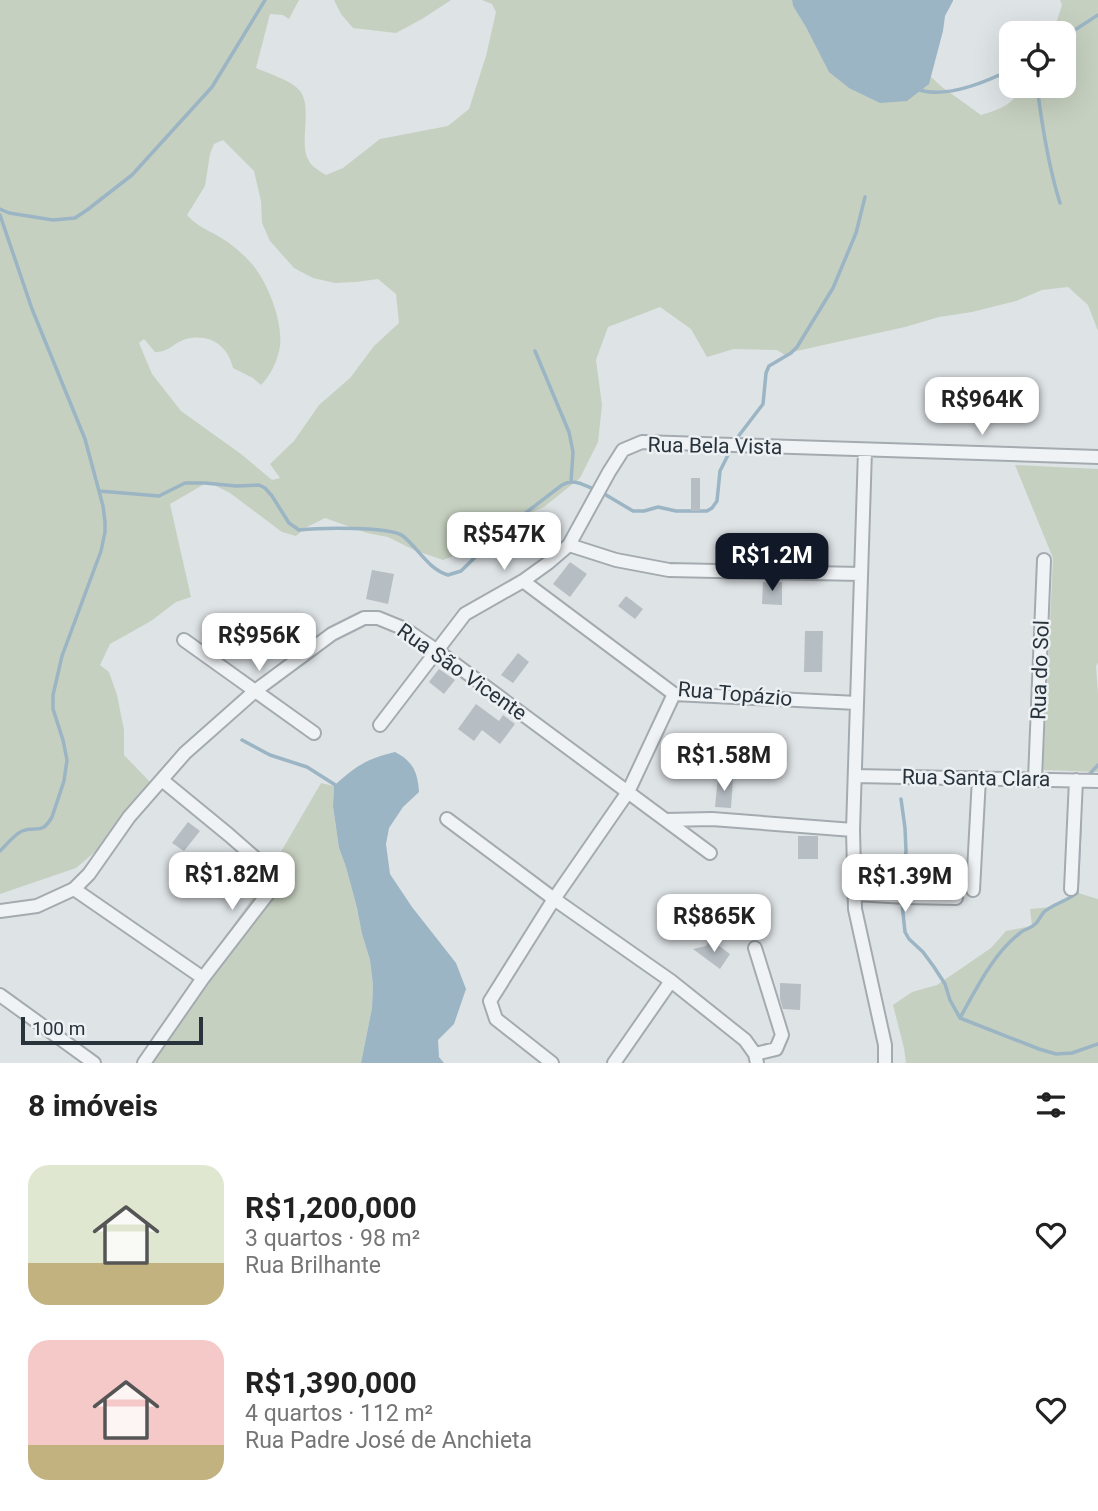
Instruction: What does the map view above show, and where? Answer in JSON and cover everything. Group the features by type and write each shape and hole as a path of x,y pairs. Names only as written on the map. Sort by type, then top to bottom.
{"street":[{"name":"Rua Bela Vista","path":"380,725 465,614 523,581 569,545 623,450 642,442 1098,457"},
{"path":"865,450 853,830 855,909 885,1045 885,1063"},
{"path":"569,545 616,560 669,570 861,574"},
{"name":"Rua do Sol","path":"1035,779 1044,561"},
{"name":"Rua Topázio","path":"523,581 674,694 857,703"},
{"name":"Rua São Vicente","path":"162,780 185,753 255,691 332,634 364,618 378,618 405,629 436,650 710,853"},
{"path":"184,640 314,733"},
{"path":"552,1063 496,1019 490,1001 554,899 628,792 674,694"},
{"name":"Rua Santa Clara","path":"855,776 1098,781"},
{"path":"973,890 979,778"},
{"path":"0,911 37,905 74,889 89,874 130,817 162,780 269,870 273,887 203,978 144,1063"},
{"path":"1071,889 1076,780"},
{"path":"447,819 554,899 671,981 745,1040 756,1058 776,1049 782,1035 755,948"},
{"path":"666,820 712,819 853,830"},
{"path":"74,889 203,978"},
{"path":"855,894 956,898"},
{"path":"614,1063 671,981"},
{"path":"0,995 94,1063"}],"green space":[{"path":"0,0 299,0 289,19 283,15 270,14 256,68 287,81 302,94 306,112 306,153 312,165 326,175 343,168 380,139 448,126 469,109 486,56 496,12 492,4 482,0 792,0 807,29 928,84 931,77 981,115 1006,105 1015,98 1076,98 1076,21 1057,21 1062,5 1060,0 1098,0 1098,331 1088,305 1068,287 1042,290 1016,301 785,355 777,350 734,349 707,357 691,329 660,307 608,327 596,360 602,405 598,442 580,478 544,507 507,523 475,547 443,560 388,537 367,533 325,518 296,536 282,532 230,493 208,482 170,504 191,597 176,602 151,621 110,644 100,665 109,672 117,695 124,730 124,755 150,782 136,805 126,813 96,851 76,868 0,894","holes":["223,140 254,171 261,201 262,223 270,241 294,268 313,278 335,283 378,279 396,294 399,323 374,346 350,378 319,405 294,441 270,464 280,478 272,480 181,411 152,374 139,343 144,339 155,352 164,351 186,339 210,339 227,353 233,368 261,385 268,377 278,357 280,336 277,314 264,281 239,251 187,215 205,186 214,144"]},
{"path":"334,0 451,0 396,33 353,28"},
{"path":"1015,465 1098,469 1098,772 1043,770 1053,558"},
{"path":"321,783 334,786 333,806 339,848 370,960 372,1008 361,1063 140,1063 173,1010 261,886"},
{"path":"1078,893 1098,899 1098,1063 906,1063 893,1005 912,992 937,985 991,948 1006,931 1032,926 1030,909 1052,907"}],"water":[{"path":"792,0 953,1 945,16 929,84 907,101 880,103 849,88 829,72"},
{"path":"395,752 413,768 419,792 403,807 389,828 386,844 390,874 456,963 466,989 454,1024 438,1040 439,1057 444,1063 361,1063 372,1008 373,985 370,960 339,848 333,806 334,786 362,764"}],"building":[{"path":"691,478 700,478 700,511 691,511"},
{"path":"570,562 587,574 570,597 553,584"},
{"path":"372,570 394,574 388,604 366,599"},
{"path":"763,582 782,582 782,605 762,604"},
{"path":"626,596 643,609 635,619 618,606"},
{"path":"805,631 823,631 822,672 804,672"},
{"path":"518,653 529,662 513,683 501,675"},
{"path":"439,669 455,680 444,694 429,682"},
{"path":"476,704 499,721 503,715 515,724 500,744 482,730 474,741 458,729"},
{"path":"718,777 733,778 731,808 715,807"},
{"path":"188,822 200,831 184,851 172,843"},
{"path":"798,836 818,836 818,859 798,859"},
{"path":"710,939 730,954 720,969 693,949 706,946"},
{"path":"780,983 801,984 800,1010 783,1009"}],"waterway":[{"path":"0,209 53,220 75,218 132,175 212,87 265,0"},
{"path":"1076,29 1098,15"},
{"path":"917,89 928,92 953,91 999,75"},
{"path":"1039,98 1046,145 1060,203"},
{"path":"734,442 763,404 769,366 797,347 833,288 856,233 865,197"},
{"path":"0,215 32,309 85,439 105,522 101,551 62,656 53,695 53,709 67,760 64,781 48,823 42,828 22,831 0,851"},
{"path":"535,351 569,432 573,452 571,482"},
{"path":"601,492 633,511 658,507 676,511 707,511 717,501 720,471 731,449"},
{"path":"99,491 159,496 185,483 259,485 272,496 289,523 299,530 353,528 396,533 403,536 435,568 448,575 461,571 502,531 562,485 574,482 594,489"},
{"path":"242,740 270,755 307,767 337,786"},
{"path":"1086,778 1098,765"},
{"path":"901,799 906,851 901,894 905,932 945,984 960,1018 1056,1054 1072,1053 1098,1044"},
{"path":"960,1018 986,972 1010,941 1036,924 1048,909 1077,893 1080,826"}]}
